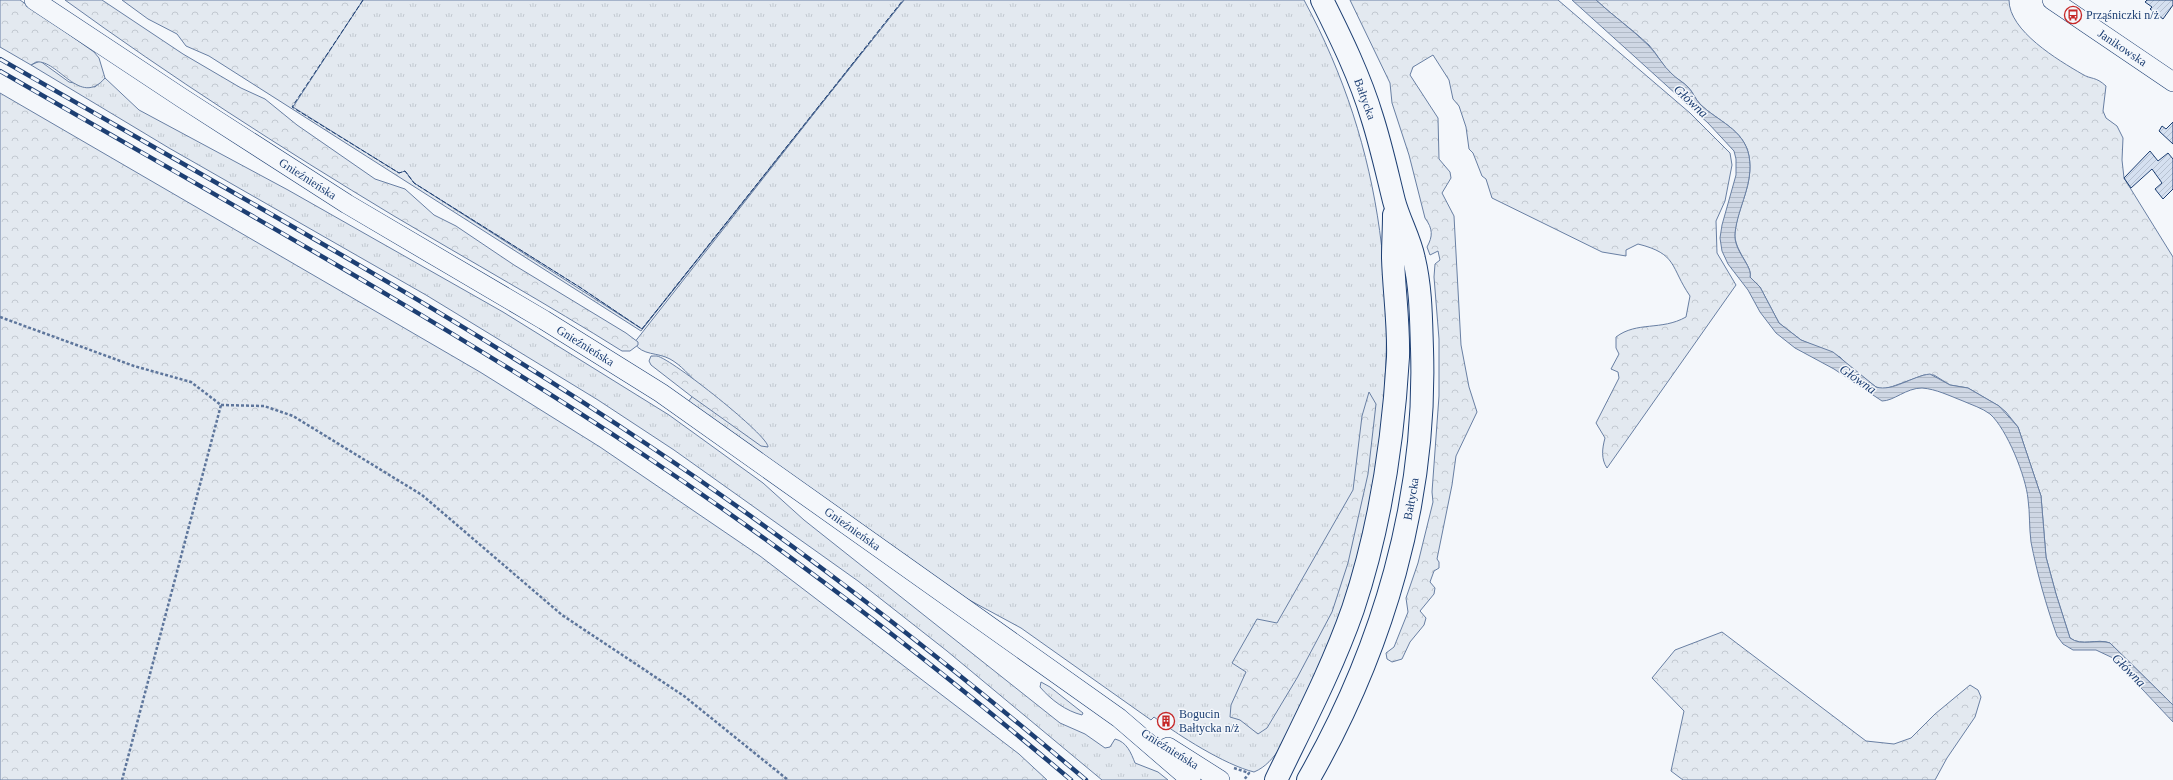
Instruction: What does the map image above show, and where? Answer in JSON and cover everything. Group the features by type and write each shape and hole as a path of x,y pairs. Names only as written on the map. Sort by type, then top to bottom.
{"main road":[{"name":"Bałtycka","path":"1308,780 1318,770 1362,668 1387,600 1406,530 1417,460 1423,379 1420,298 1414,258 1394,202 1372,117 1361,87 1322,0"},
{"name":"Bałtycka","path":"1276,780 1338,649 1367,563 1380,508 1394,409 1398,355 1397,299 1393,258 1394,202"}],"street":[{"name":"Gnieźnieńska","path":"34,0 182,98 347,204 544,320 661,393 1119,718 1191,780"},
{"name":"Janikowska","path":"2052,0 2173,82"},
{"name":"Gnieźnieńska","path":"1119,718 1154,738 1220,780"}],"path":[{"path":"0,318 134,366 191,382 221,405 264,406 293,416 422,495 562,615 684,696 788,780"},
{"path":"122,780 221,405"}],"green space":[{"path":"0,0 20,0 94,52 99,58 105,78 96,86 87,88 69,80 53,67 44,63 36,62 31,65 0,47"},
{"path":"65,0 102,0 183,54 241,88 265,99 297,125 375,179 405,189 434,215 456,226 514,265 626,333 638,342 638,345 630,351 622,351 537,299 394,216 227,111 145,57"},
{"path":"122,0 363,0 293,107 399,173 405,171 414,183 642,329 904,0 641,331 209,56 186,46 177,34 148,19"},
{"path":"363,0 1304,0 1331,57 1353,114 1369,172 1380,231 1385,290 1386,351 1383,412 1375,474 1366,522 1351,585 1324,656 1281,747 1275,755 1266,765 1254,772 1216,756 1154,717 1151,720 1021,628 960,595 688,402 698,389 698,384 674,361 646,352 634,343 863,51 642,329 581,288 414,183 406,172 399,173 292,107"},
{"path":"1350,0 1558,0 1690,113 1730,153 1732,165 1725,201 1716,221 1717,253 1736,285 1607,468 1603,454 1605,438 1596,423 1619,378 1618,372 1611,369 1619,354 1616,348 1616,337 1632,329 1667,324 1686,317 1690,296 1672,263 1660,252 1638,244 1626,250 1626,256 1602,252 1492,198 1486,179 1482,176 1473,153 1469,149 1466,127 1459,106 1453,99 1449,80 1433,55 1413,67 1410,75 1438,118 1439,159 1450,172 1451,178 1442,193 1454,216 1461,345 1469,387 1477,412 1456,456 1452,485 1437,559 1439,562 1439,568 1434,571 1430,582 1435,588 1434,594 1420,611 1426,618 1424,625 1410,642 1402,659 1392,662 1387,659 1386,653 1394,647 1408,612 1406,598 1418,563 1433,502 1432,492 1439,396 1439,339 1434,277 1435,264 1440,260 1438,251 1430,255 1427,247 1431,236 1431,229 1425,218 1409,155 1392,103 1390,83"},
{"path":"1596,0 2009,0 2011,12 2017,23 2036,43 2048,53 2085,76 2096,79 2106,86 2103,111 2106,118 2117,126 2123,138 2122,160 2124,178 2173,257 2173,705 2110,643 2100,641 2079,642 2070,638 2046,557 2041,496 2018,427 2006,412 1999,406 1968,388 1950,385 1934,375 1924,375 1882,389 1876,387 1852,369 1840,357 1801,340 1779,323 1760,287 1750,277 1749,268 1735,239 1737,222 1748,185 1750,166 1749,156 1742,139 1729,126 1700,104 1688,87 1671,74 1649,45"},
{"path":"40,61 69,82 95,87 105,78 139,110 288,190 503,312 669,415 763,483 804,520 1060,723 1085,734 1105,748 1110,747 1115,739 1119,740 1126,745 1135,763 1158,772 1168,780 1102,780 947,651 858,581 674,450 598,400 426,295 169,148 31,65"},
{"path":"0,93 480,372 600,447 760,556 1019,754 1047,780 0,780"},
{"path":"651,356 657,356 666,360 699,383 737,414 764,440 768,447 761,446 691,396 651,365 649,361"},
{"path":"1369,392 1376,404 1368,474 1348,563 1332,612 1297,678 1267,728 1258,734 1240,720 1230,717 1231,705 1246,672 1232,663 1257,619 1277,623 1353,490 1362,416"},
{"path":"1722,632 1866,741 1894,744 1911,738 1935,714 1970,685 1978,690 1981,697 1975,717 1947,758 1935,780 1683,780 1671,771 1684,711 1652,678 1675,650"},
{"path":"1041,682 1050,687 1083,713 1082,715 1070,711 1054,701 1040,687"}],"water":[{"name":"Główna","path":"1572,0 1596,0 1649,46 1669,71 1690,89 1700,104 1729,126 1742,139 1749,156 1750,166 1748,186 1737,223 1735,240 1749,268 1750,277 1760,287 1779,323 1801,340 1833,352 1876,387 1882,388 1896,386 1923,375 1930,374 1950,385 1968,388 1999,406 2018,427 2041,496 2046,557 2070,638 2079,642 2100,641 2110,643 2173,705 2173,722 2113,658 2096,650 2073,650 2063,644 2057,636 2049,613 2033,554 2030,536 2028,499 2024,479 2015,454 1996,421 1990,414 1980,408 1943,393 1922,388 1911,390 1891,399 1882,401 1834,369 1795,348 1776,333 1760,312 1748,290 1728,264 1722,251 1720,238 1722,225 1736,175 1736,159 1734,151 1708,123"}],"building":[{"path":"2147,0 2173,0 2173,5 2163,19 2150,9 2152,7 2145,2"},
{"path":"2173,122 2173,144 2159,131 2162,126 2166,129"},
{"path":"2150,151 2158,161 2168,153 2173,159 2173,189 2163,199 2155,189 2162,183 2152,169 2131,188 2124,178"},
{"name":"Bogucin Bałtycka n/ż","path":"1161,714 1173,724 1171,727 1158,718"}],"railway":[{"path":"0,59 413,297 575,397 654,449 766,527 874,608 928,650 1086,780"},
{"path":"0,71 406,306 486,354 644,455 754,531 862,611 967,694 1071,780"}],"fence":[{"path":"363,0 292,107 399,173 405,171 414,183 581,288 642,329 903,0"}],"place":[{"name":"Prząśniczki n/ż","path":"2073,15"},
{"name":"Bogucin Bałtycka n/ż","path":"1166,721"}]}
